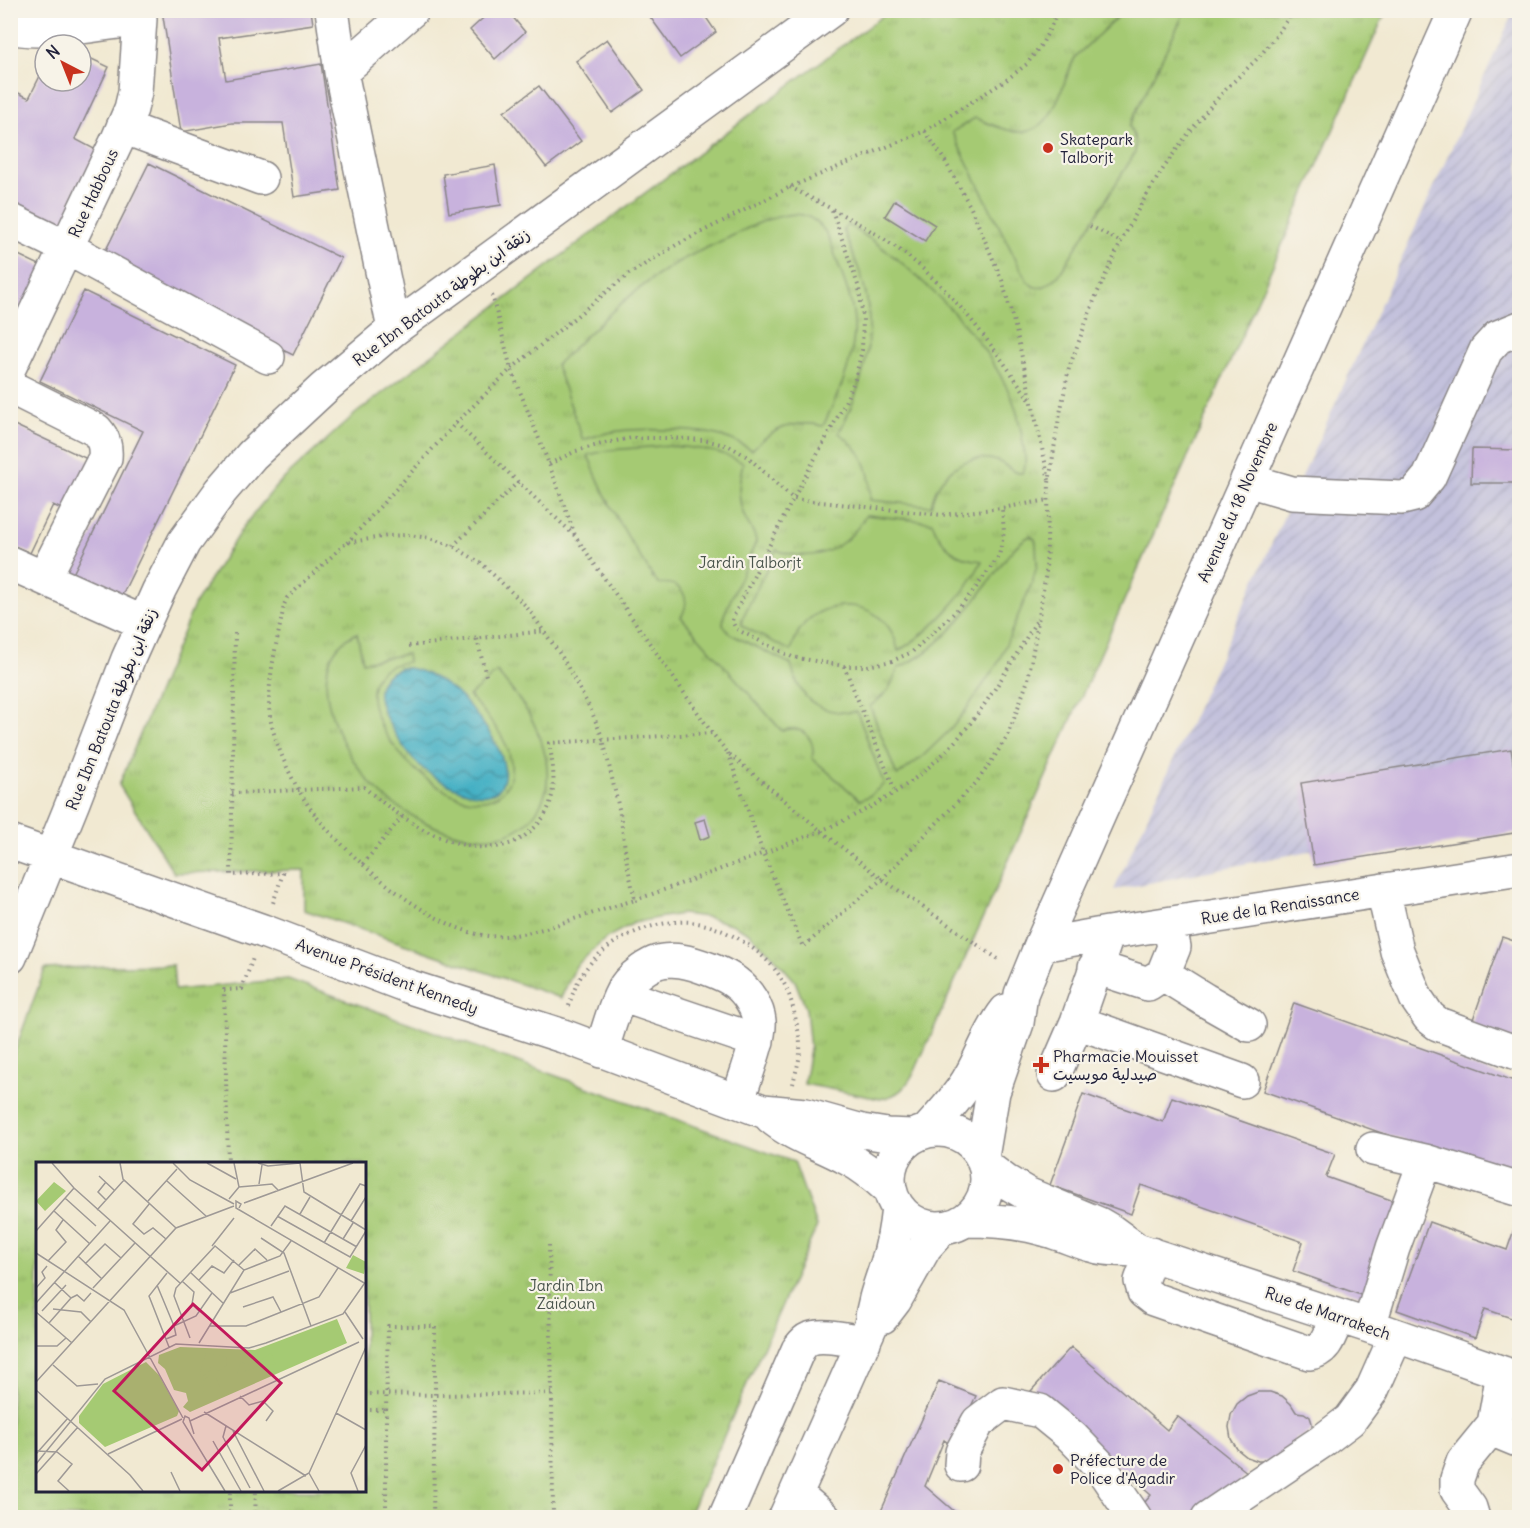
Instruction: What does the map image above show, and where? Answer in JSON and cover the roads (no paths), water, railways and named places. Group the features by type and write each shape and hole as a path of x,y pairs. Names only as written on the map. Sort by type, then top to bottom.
{"street":[{"path":"332,10 341,72 394,329"},
{"path":"341,72 412,10"},
{"name":"Rue Ibn Batouta زنقة ابن بطوطة","path":"10,957 128,658 159,590 184,542 221,491 252,455 394,329 831,10"},
{"name":"Avenue du 18 Novembre","path":"984,1162 993,1092 1017,1023 1024,987 1041,945 1456,10"},
{"path":"10,26 16,29 49,30 139,15"},
{"name":"Rue Habbous","path":"10,366 123,127 135,93 139,15"},
{"path":"123,127 261,178"},
{"path":"10,220 67,248 268,357"},
{"path":"1247,480 1292,493 1402,498 1414,495 1429,477 1486,350 1498,337 1520,328"},
{"path":"10,387 96,430 103,438 106,447 105,458 44,578"},
{"path":"10,563 144,623"},
{"name":"Avenue Président Kennedy","path":"10,842 263,931 410,987 563,1036 750,1106 805,1115 862,1131 887,1135 919,1134"},
{"name":"Rue de la Renaissance","path":"1041,945 1520,869"},
{"path":"1485,876 1520,893"},
{"path":"1383,890 1397,951 1422,1010 1438,1024 1520,1054"},
{"path":"1095,967 1148,984 1163,974 1174,947 1169,924"},
{"path":"1054,1075 1077,1022 1108,933"},
{"path":"601,1051 621,995 628,983 643,971 659,962 680,961 719,973 736,983 756,1007 759,1022 750,1106"},
{"path":"1163,974 1250,1025"},
{"name":"Avenue du 18 Novembre","path":"919,1134 955,1099 969,1079 995,1027 1024,987"},
{"path":"621,995 757,1041"},
{"path":"1077,1022 1242,1081"},
{"name":"Avenue Président Kennedy","path":"750,1106 797,1136 849,1159 870,1173 893,1198"},
{"path":"725,1518 802,1344 809,1339 822,1336 868,1333 889,1308 925,1247 980,1206 987,1186 984,1162 968,1140 948,1131 919,1134 901,1146 892,1159 888,1173 896,1227 868,1333 791,1506 824,1518"},
{"path":"1373,1149 1425,1161 1520,1190"},
{"path":"1208,1518 1350,1420 1372,1390 1383,1331 1393,1248 1425,1161"},
{"name":"Rue de Marrakech","path":"984,1162 1005,1181 1027,1194 1099,1224 1144,1252"},
{"path":"893,1198 909,1219 925,1226 953,1224"},
{"name":"Rue de Marrakech","path":"953,1224 990,1220 1015,1223 1048,1230 1091,1246 1144,1252 1511,1376"},
{"path":"1144,1252 1141,1281 1144,1292 1153,1299 1309,1353 1317,1352 1326,1345 1338,1316"},
{"path":"1473,1518 1470,1508 1457,1490 1457,1479 1463,1462 1507,1432 1511,1376"},
{"path":"962,1465 962,1452 978,1422 1003,1403 1040,1411 1072,1437 1101,1466 1136,1518"}],"water":[{"path":"401,668 422,672 442,683 454,691 481,721 498,747 503,761 504,773 498,790 490,794 480,794 461,790 432,775 412,758 391,727 379,694 383,679"}],"place":[{"name":"Skatepark Talborjt","path":"1048,148"},
{"name":"Pharmacie Mouisset صيدلية مويسيت","path":"1041,1065"},
{"name":"Préfecture de Police d'Agadir","path":"1058,1469"}],"park label":[{"name":"Jardin Talborjt","path":"750,562"},
{"name":"Jardin Ibn Zaïdoun","path":"566,1294"}]}
